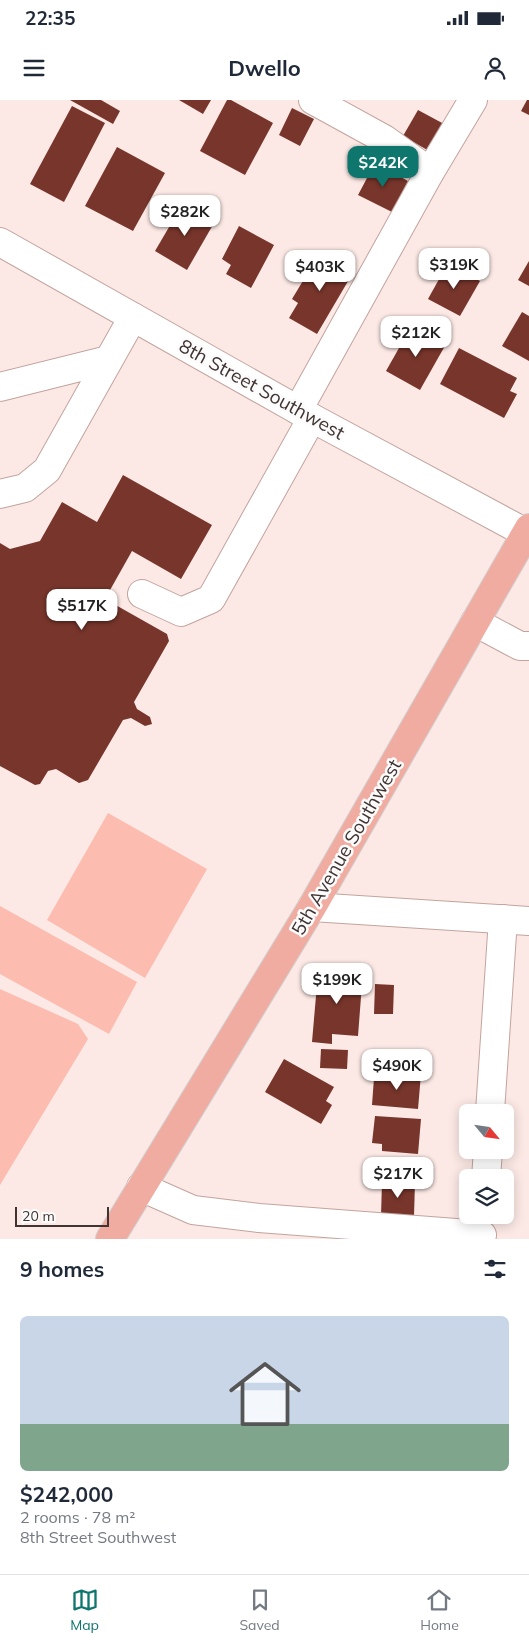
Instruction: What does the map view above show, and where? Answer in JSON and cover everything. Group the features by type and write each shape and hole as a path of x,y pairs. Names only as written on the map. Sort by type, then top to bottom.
{"main road":[{"name":"5th Avenue Southwest","path":"110,1239 312,907 527,531"}],"street":[{"path":"313,100 384,139 430,172"},
{"path":"142,594 181,612 211,599 430,172 473,100"},
{"name":"8th Street Southwest","path":"0,242 305,414 527,531"},
{"path":"0,494 25,488 47,470 132,317"},
{"path":"0,388 108,360"},
{"path":"475,622 520,646 529,646"},
{"path":"312,907 516,920 491,1104"},
{"path":"141,1187 193,1210 259,1218 482,1230"}],"shaded area":[{"path":"108,813 207,869 145,978 47,920"},
{"path":"0,906 137,982 109,1034 0,974"},
{"path":"0,989 78,1024 88,1039 0,1185"}],"building":[{"path":"70,100 101,100 120,111 113,124"},
{"path":"179,100 211,100 203,114"},
{"path":"227,100 231,100 273,123 245,175 200,151"},
{"path":"527,100 529,100 529,115 521,111"},
{"path":"72,106 105,123 64,202 30,184"},
{"path":"292,108 314,119 300,146 279,135"},
{"path":"418,110 444,124 429,151 403,136"},
{"path":"117,147 165,173 133,231 85,206"},
{"path":"375,163 408,181 392,212 358,195"},
{"path":"182,205 214,223 187,270 155,251"},
{"path":"239,226 274,245 251,288 226,274 231,265 222,259"},
{"path":"321,251 354,271 317,334 289,318 298,303 292,299"},
{"path":"529,261 529,286 518,280"},
{"path":"448,263 480,281 460,316 428,299"},
{"path":"522,312 529,316 529,361 502,346"},
{"path":"412,325 446,344 420,390 386,371"},
{"path":"459,348 517,378 510,391 517,394 504,418 440,384"},
{"path":"123,475 212,525 181,579 132,551 105,599 167,634 169,641 134,702 137,709 150,717 152,724 145,726 131,718 123,720 88,780 79,783 56,769 48,771 40,784 35,785 0,766 0,543 10,549 40,541 62,502 97,522"},
{"path":"336,969 363,971 358,1036 332,1034 332,1044 312,1042 318,973 335,975"},
{"path":"375,984 394,985 393,1014 374,1014"},
{"path":"321,1049 348,1050 347,1069 320,1068"},
{"path":"284,1059 334,1087 326,1101 332,1105 321,1124 265,1092"},
{"path":"385,1072 421,1074 418,1109 372,1105 374,1078 385,1079"},
{"path":"375,1116 421,1119 418,1154 382,1151 382,1144 372,1143"},
{"path":"382,1182 415,1182 414,1216 381,1216"}]}
